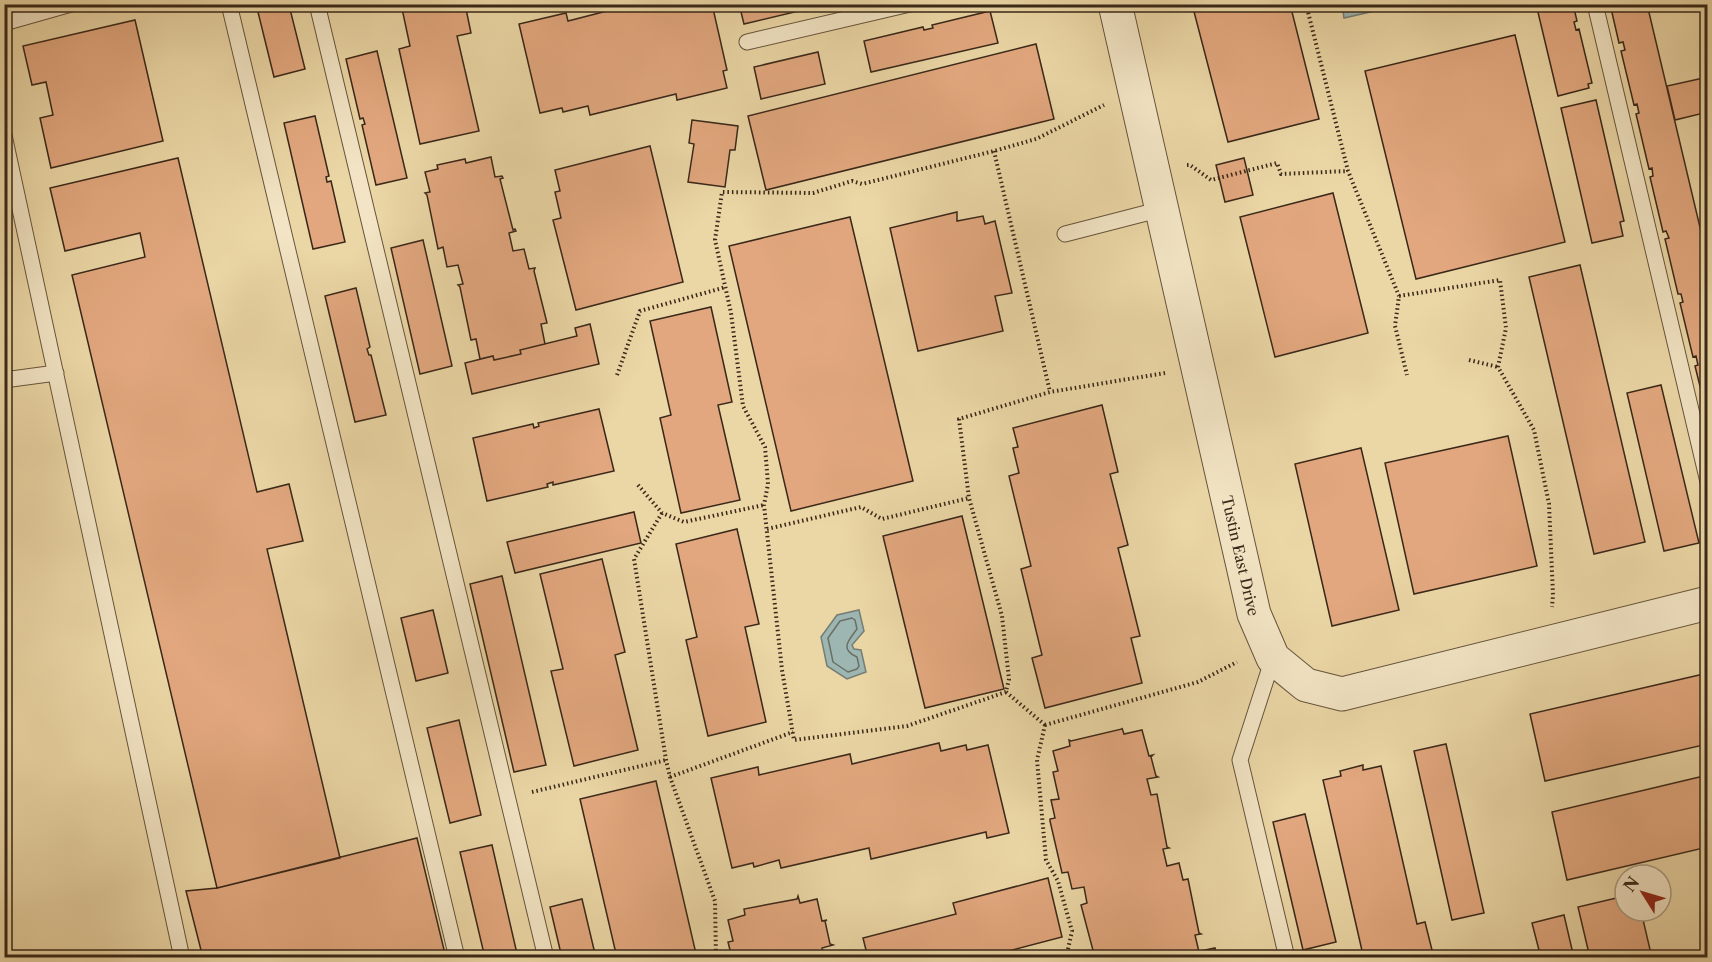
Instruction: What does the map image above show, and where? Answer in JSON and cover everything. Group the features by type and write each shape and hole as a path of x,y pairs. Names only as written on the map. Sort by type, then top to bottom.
{"street":[{"name":"Tustin East Drive","path":"1115,4 1254,614 1270,652 1306,685 1342,694 1707,603"}],"lane":[{"path":"4,23 71,4"},
{"path":"229,4 457,957"},
{"path":"317,4 546,957"},
{"path":"747,42 910,4"},
{"path":"1595,4 1707,482"},
{"path":"4,135 183,957"},
{"path":"1065,234 1162,209"},
{"path":"4,380 56,373"},
{"path":"1270,652 1240,760 1287,957"}],"path":[{"path":"1306,4 1348,171 1399,296 1395,326 1407,375"},
{"path":"1006,692 907,726 794,740 782,670 764,505 768,484 765,447 743,406 731,313 715,240 722,192 813,193 852,181 862,184 994,152 1036,139 1135,90"},
{"path":"994,152 1050,392"},
{"path":"1153,171 1190,165 1211,180 1277,163 1281,174 1348,171"},
{"path":"1399,296 1500,280 1506,328 1498,367 1534,430 1549,504 1553,595 1548,643"},
{"path":"617,375 640,310 726,287"},
{"path":"1469,360 1498,367"},
{"path":"1006,692 1009,679 1002,616 969,498 959,419 1050,392 1198,367"},
{"path":"638,484 663,513 684,522 764,505"},
{"path":"767,529 861,507 882,519 969,498"},
{"path":"663,513 634,559 670,777 715,901 716,957"},
{"path":"1045,725 1198,682 1270,652"},
{"path":"1006,692 1045,725"},
{"path":"1045,725 1037,760 1045,849 1046,860 1058,881 1072,931 1066,957"},
{"path":"670,777 793,732"},
{"path":"508,798 666,760"}],"water":[{"path":"1342,4 1401,4 1401,5 1344,18"},
{"path":"859,610 864,631 852,645 854,649 861,650 866,672 847,679 827,666 821,637 837,615"}],"building":[{"path":"256,4 286,4 288,10 290,9 305,69 274,77"},
{"path":"401,4 465,4 471,33 457,36 479,131 420,144 399,49 410,46"},
{"path":"634,4 657,4 658,7 669,4 712,4 727,70 723,71 727,88 677,100 676,94 590,115 588,106 563,112 562,108 540,113 519,24 566,13 568,21"},
{"path":"739,4 829,4 812,9 811,5 802,7 803,10 744,24"},
{"path":"1192,4 1290,4 1319,119 1228,142"},
{"path":"1536,4 1573,4 1577,21 1574,22 1576,30 1579,29 1592,83 1588,84 1589,88 1558,96"},
{"path":"1610,4 1647,4 1708,261 1708,419 1695,366 1698,365 1696,356 1693,357 1680,303 1683,302 1681,294 1678,294 1665,239 1669,238 1666,231 1663,232 1650,177 1653,176 1652,168 1649,169 1636,114 1639,113 1637,104 1634,105 1621,51 1625,50 1623,42 1619,43"},
{"path":"990,11 998,43 871,72 864,41 923,27 924,30 933,28 932,25"},
{"path":"135,20 163,141 51,168 40,118 53,115 46,82 32,85 23,46"},
{"path":"1515,35 1565,242 1416,279 1365,71"},
{"path":"1036,44 1054,119 766,190 748,116"},
{"path":"377,51 407,178 376,185 362,125 365,124 363,118 360,119 346,59"},
{"path":"818,52 825,84 761,99 754,67"},
{"path":"1708,77 1708,112 1675,120 1667,86"},
{"path":"1596,100 1624,221 1620,222 1623,236 1592,243 1561,108"},
{"path":"315,116 329,176 326,177 327,182 331,181 345,242 313,249 284,123"},
{"path":"692,120 738,126 735,150 730,150 725,187 688,182 694,144 689,143"},
{"path":"650,146 683,282 576,310 553,220 561,218 555,192 560,191 555,170"},
{"path":"491,157 495,177 502,176 503,178 500,179 513,230 516,231 509,233 513,251 524,249 529,269 535,268 547,323 541,324 545,344 520,350 521,354 494,360 493,356 480,359 476,339 471,340 458,285 463,284 458,265 447,267 443,247 438,249 425,193 430,192 425,172 438,169 437,165 465,159 466,163"},
{"path":"178,158 257,492 289,484 303,541 267,549 340,858 217,888 72,275 145,257 140,233 65,251 50,188"},
{"path":"1244,158 1253,195 1225,202 1216,165"},
{"path":"1333,193 1368,333 1275,357 1240,217"},
{"path":"957,212 957,221 983,216 985,224 995,221 1012,293 995,296 1003,331 918,351 890,228"},
{"path":"850,217 913,481 791,511 729,246"},
{"path":"423,240 452,366 420,374 391,248"},
{"path":"1580,265 1645,542 1594,554 1529,277"},
{"path":"356,288 370,347 367,349 371,355 386,415 355,422 325,296"},
{"path":"711,307 732,402 718,405 740,500 681,513 660,418 671,415 650,321"},
{"path":"590,324 599,364 472,394 465,363 493,356 494,360 521,354 520,350 577,336 575,328"},
{"path":"1661,385 1699,543 1664,551 1627,393"},
{"path":"1102,405 1118,472 1110,474 1128,545 1118,548 1140,636 1131,638 1142,683 1045,708 1032,658 1042,655 1021,569 1031,566 1009,476 1019,473 1013,448 1018,447 1013,428"},
{"path":"599,409 614,471 553,485 553,482 547,484 548,487 487,501 473,438 533,424 534,428 539,426 538,423"},
{"path":"1508,436 1537,566 1414,594 1385,463"},
{"path":"1361,448 1399,610 1332,626 1295,464"},
{"path":"634,512 641,543 515,573 507,542"},
{"path":"962,516 1004,689 925,708 883,536"},
{"path":"737,529 759,624 745,627 766,722 708,736 686,640 697,637 676,544"},
{"path":"602,559 625,652 615,655 638,750 574,766 551,671 563,669 540,574"},
{"path":"502,576 546,765 514,772 470,584"},
{"path":"433,610 448,673 416,681 401,618"},
{"path":"1708,673 1708,744 1545,781 1530,714"},
{"path":"459,720 481,815 450,823 427,728"},
{"path":"1122,728 1124,734 1142,730 1149,756 1153,755 1151,757 1158,777 1147,779 1151,795 1157,794 1169,848 1163,849 1167,866 1179,863 1183,880 1188,879 1201,934 1195,935 1199,952 1186,954 1186,958 1095,958 1081,905 1087,903 1084,887 1072,889 1068,872 1062,873 1050,821 1055,818 1051,800 1059,799 1053,772 1058,771 1053,751 1070,746 1069,740"},
{"path":"939,743 941,751 966,745 967,750 988,745 1009,833 987,838 986,832 871,859 869,848 781,868 779,860 754,867 753,863 732,868 711,778 758,767 759,775 850,754 852,764"},
{"path":"1446,744 1484,913 1452,920 1414,751"},
{"path":"1363,765 1363,770 1381,766 1417,924 1425,922 1434,958 1372,958 1371,953 1363,955 1323,780 1341,776 1340,771"},
{"path":"1708,775 1708,847 1640,863 1613,863 1613,869 1567,880 1552,812"},
{"path":"656,781 697,958 617,958 580,799"},
{"path":"1305,814 1336,942 1303,950 1273,822"},
{"path":"417,838 446,958 203,958 186,891 217,888"},
{"path":"492,845 518,958 485,958 460,852"},
{"path":"1048,878 1062,937 982,958 868,958 863,938 956,914 953,903"},
{"path":"798,896 800,903 817,899 822,921 827,920 825,921 830,944 833,945 822,948 824,958 732,958 728,942 733,941 728,920 745,915 744,909 797,899"},
{"path":"582,899 596,958 562,958 550,907"},
{"path":"1613,899 1613,923 1644,923 1652,958 1590,958 1578,907"},
{"path":"1564,915 1574,958 1541,958 1532,923"},
{"path":"1215,948 1217,958 1186,958 1186,954"}]}
